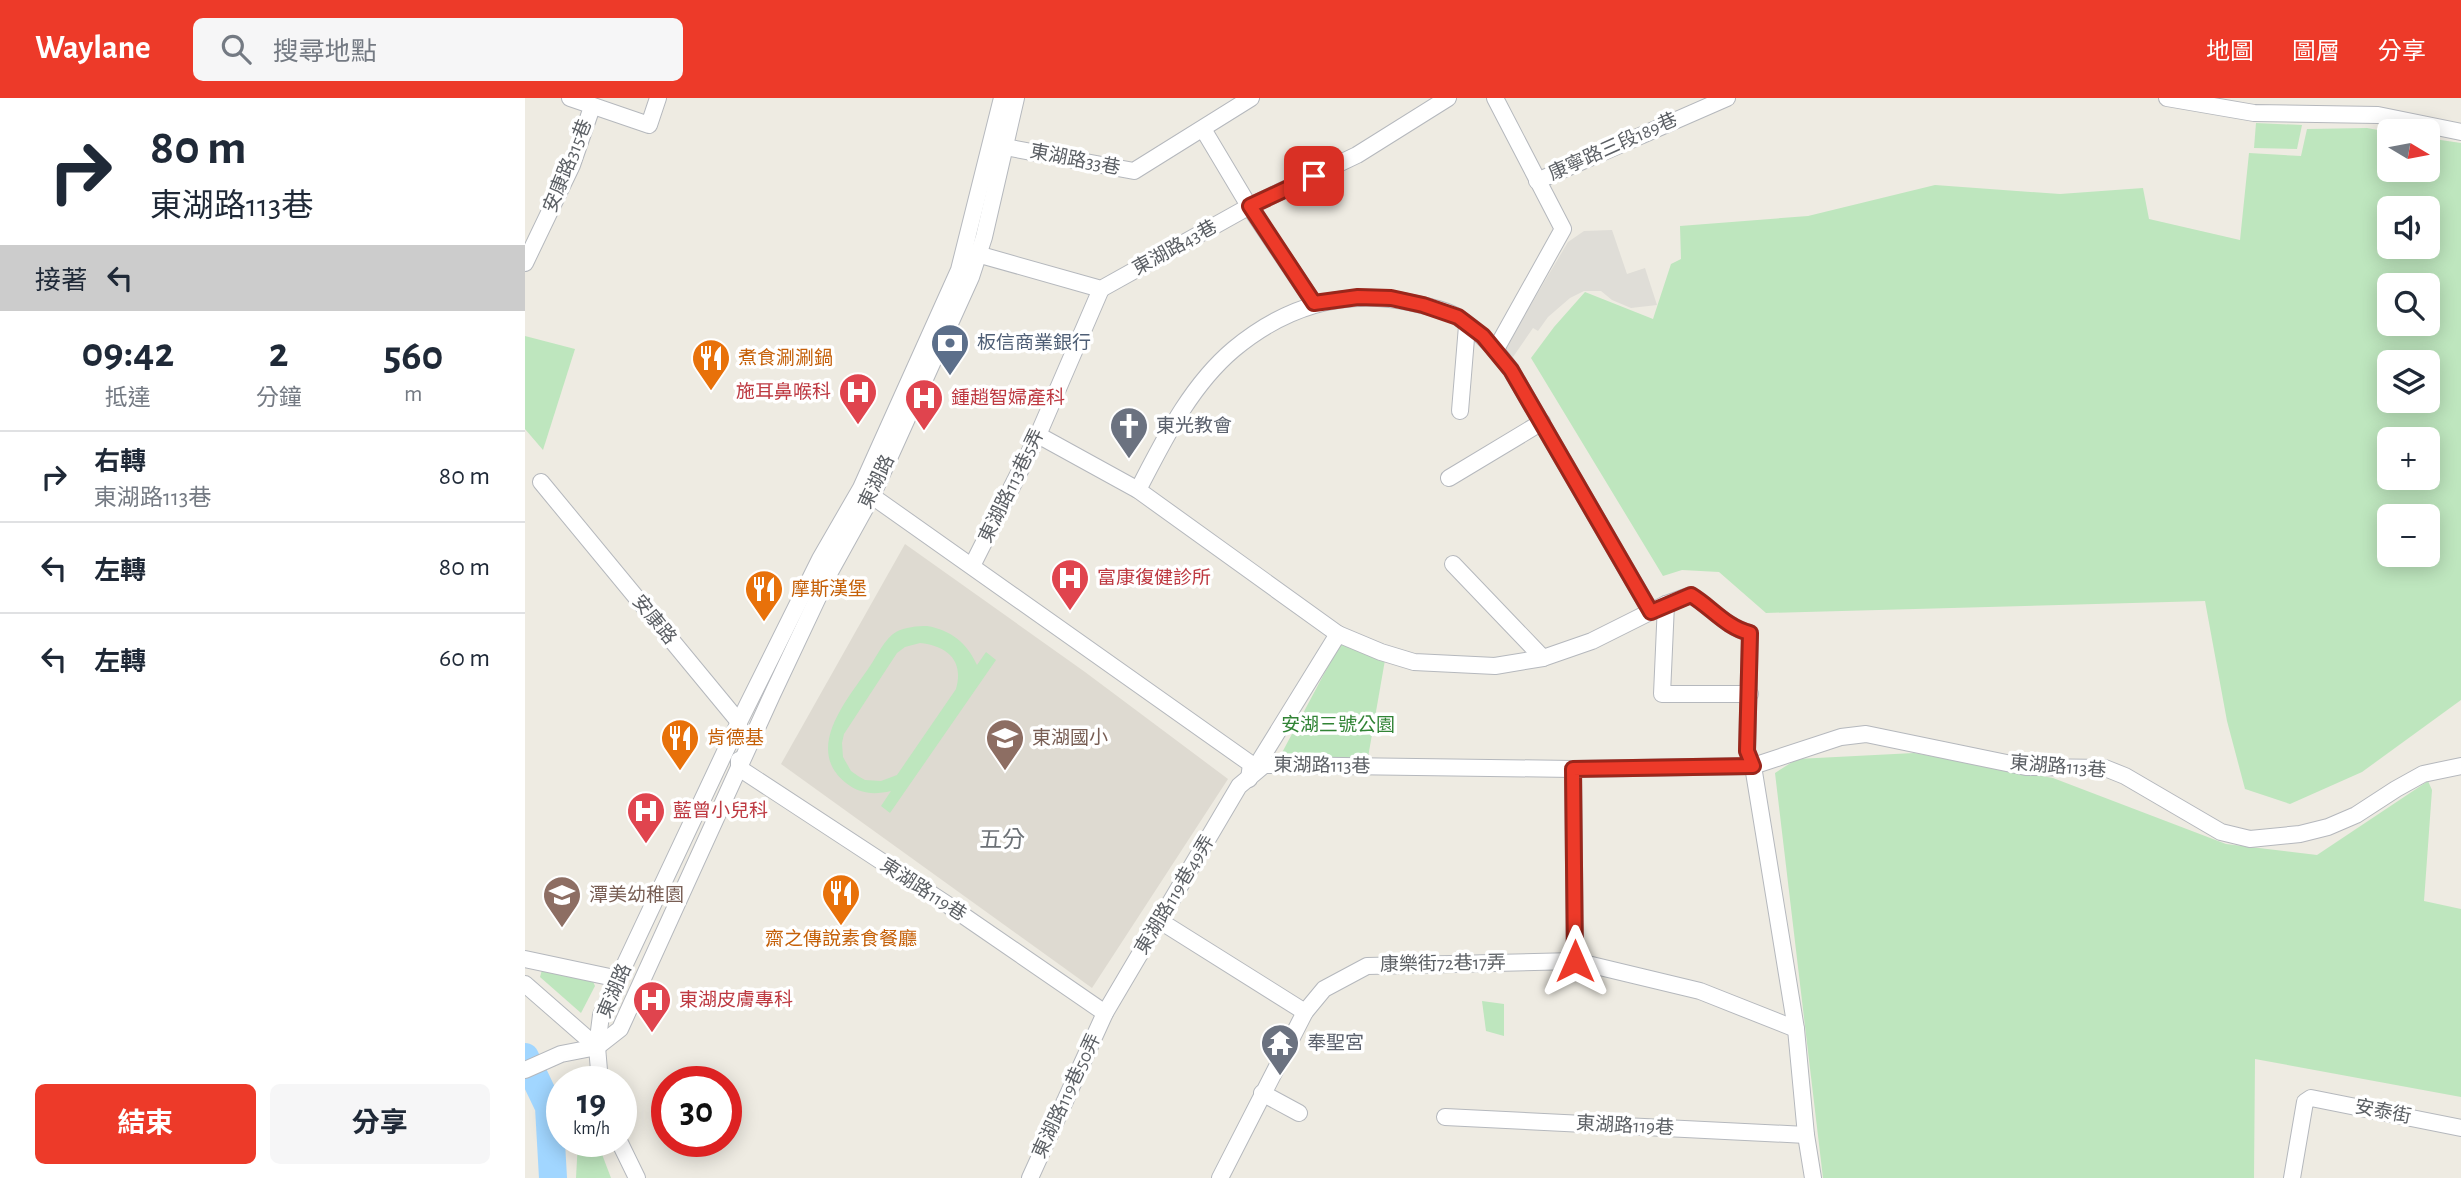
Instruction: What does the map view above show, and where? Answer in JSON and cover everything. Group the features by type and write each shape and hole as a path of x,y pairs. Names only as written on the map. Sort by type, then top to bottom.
{"street":[{"path":"570,98 649,125 657,98"},
{"name":"東湖路","path":"597,1047 620,1029 830,572 872,496 971,277 971,252 1002,98"},
{"name":"東湖路","path":"597,1047 601,1015 739,722 820,559 861,488 959,270 971,252 1005,147 1016,98"},
{"name":"東湖路33巷","path":"1005,147 1134,171 1251,98"},
{"name":"東湖路43巷","path":"1099,288 1250,206 1357,155 1448,98"},
{"name":"康寧路三段189巷","path":"1495,98 1563,229 1496,349"},
{"name":"康寧路三段189巷","path":"1537,181 1727,98"},
{"path":"2167,98 2221,103 2254,113 2378,115 2461,132"},
{"path":"2378,115 2381,98"},
{"name":"安康路315巷","path":"525,263 572,165 592,107"},
{"path":"1203,129 1314,303"},
{"path":"971,252 1099,288"},
{"name":"東湖路113巷5弄","path":"972,566 1038,435 1099,288"},
{"path":"1138,490 1172,424 1198,388 1232,350 1263,327 1314,303 1358,297 1391,298 1423,305 1458,317 1496,349 1542,422 1651,612"},
{"path":"1460,411 1467,326"},
{"path":"1449,478 1542,422"},
{"path":"1038,435 1138,490 1339,634 1381,652 1414,662 1495,666 1543,658 1592,640 1666,604 1691,595 1737,630 1750,633 1747,751 1753,766 1796,1029 1813,1178"},
{"name":"安康路","path":"541,482 739,722"},
{"name":"東湖路113巷","path":"872,496 1251,764 1249,779"},
{"path":"1453,564 1543,658"},
{"path":"1666,604 1662,694 1750,694"},
{"name":"東湖路119巷49弄","path":"1105,1013 1239,786 1249,779 1339,634"},
{"path":"739,722 739,768"},
{"name":"東湖路113巷","path":"1249,779 1264,765 1573,769 1753,766 1841,737 1866,734 2026,767 2105,768 2125,776 2221,832 2250,839 2300,834 2328,827 2356,815 2423,774 2461,766"},
{"name":"東湖路119巷","path":"739,768 948,905 1105,1013"},
{"path":"1573,769 1575,961"},
{"path":"1160,921 1305,1012"},
{"path":"525,959 619,979"},
{"name":"康樂街72巷17弄","path":"1220,1178 1305,1012 1324,989 1367,966 1575,961 1700,991 1796,1029"},
{"path":"525,984 597,1047 599,1066"},
{"name":"東湖路119巷50弄","path":"1030,1178 1105,1013"},
{"path":"525,1070 557,1056 597,1047"},
{"path":"1262,1093 1299,1113"},
{"name":"安泰街","path":"2293,1171 2305,1102 2311,1098 2461,1128"},
{"name":"東湖路119巷","path":"1445,1117 1806,1135"},
{"path":"627,1157 637,1178"}],"shaded area":[{"path":"1612,230 1627,274 1645,268 1657,305 1631,308 1612,300 1601,291 1584,291 1570,298 1548,317 1538,331 1533,328 1513,357 1505,348 1568,242 1584,231"},
{"name":"東湖國小","path":"905,544 1085,672 1228,779 1092,988 781,764"}],"green space":[{"path":"2256,123 2302,125 2297,149 2254,148"},
{"path":"2307,129 2377,130 2377,182 2440,182 2440,140 2461,143 2461,700 2362,772 2290,804 2245,789 2227,721 2205,601 1766,613 1719,572 1682,570 1663,576 1531,358 1585,292 1653,319 1671,264 1681,259 1680,226 1808,216 1935,185 2060,194 2143,188 2149,219 2240,240 2249,153 2301,156"},
{"path":"525,336 575,349 543,450 525,429"},
{"path":"927,626 951,634 968,650 977,665 986,652 996,660 890,813 881,806 891,791 862,791 846,783 834,770 829,755 829,740 841,709 888,638 903,629","holes":["920,643 946,651 956,663 956,689 897,775 881,781 865,780 851,771 843,757 844,734 897,653 905,647"]},
{"name":"安湖三號公園","path":"1340,644 1385,660 1367,763 1277,762"},
{"path":"1914,753 2053,778 2226,844 2317,855 2428,781 2432,790 2424,901 2461,909 2461,1097 2255,1059 2254,1178 1823,1178 1775,773 1797,759"},
{"path":"542,970 592,979 595,986 581,1013 540,977"},
{"path":"1482,1001 1504,1004 1504,1036 1486,1031"},
{"path":"577,1157 603,1157 611,1178 576,1178"}],"waterway":[{"path":"525,1057 549,1107 553,1178"}],"place":[{"name":"板信商業銀行","path":"950,377"},
{"name":"煮食涮涮鍋","path":"711,392"},
{"name":"施耳鼻喉科","path":"858,426"},
{"name":"鍾趙智婦產科","path":"924,432"},
{"name":"東光教會","path":"1129,460"},
{"name":"富康復健診所","path":"1070,612"},
{"name":"摩斯漢堡","path":"764,623"},
{"name":"肯德基","path":"680,772"},
{"name":"東湖國小","path":"1005,772"},
{"name":"藍曾小兒科","path":"646,845"},
{"name":"齋之傳說素食餐廳","path":"841,927"},
{"name":"潭美幼稚園","path":"562,929"},
{"name":"東湖皮膚專科","path":"652,1034"},
{"name":"奉聖宮","path":"1280,1077"}],"district":[{"name":"五分","path":"1002,840"}],"route":[{"path":"1314,176 1250,206 1314,303 1358,297 1391,298 1458,317 1496,349 1511,370 1651,612 1691,595 1737,630 1750,633 1747,751 1753,766 1573,769 1575,961"}]}
